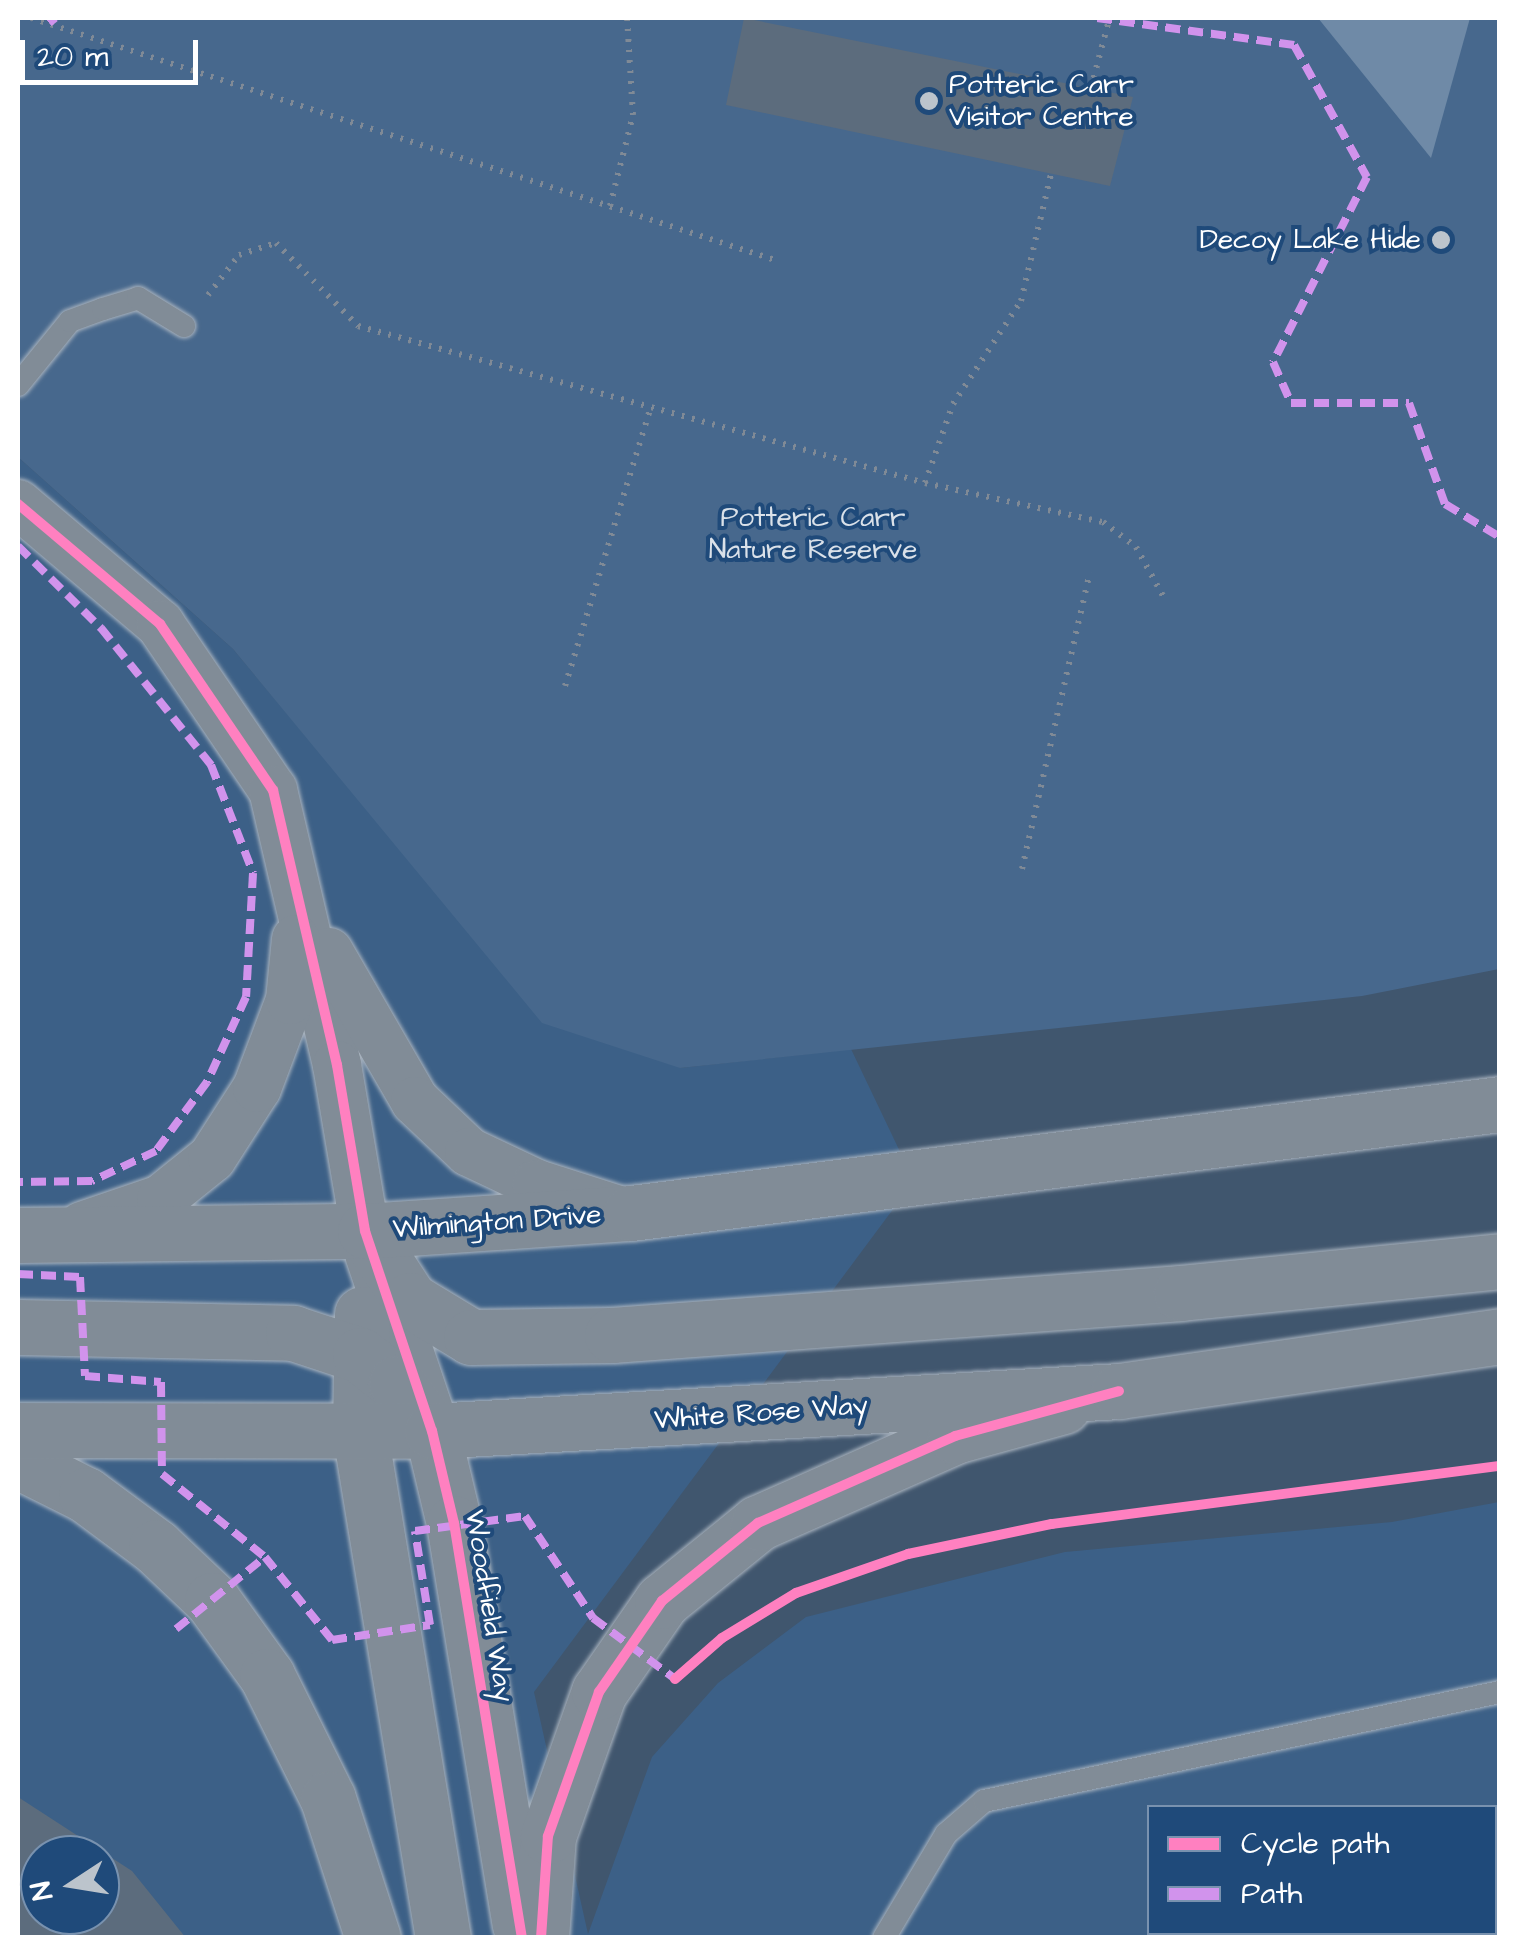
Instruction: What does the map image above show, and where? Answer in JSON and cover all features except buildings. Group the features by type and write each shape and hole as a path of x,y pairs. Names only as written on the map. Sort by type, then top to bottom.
{"main road":[{"name":"Wilmington Drive","path":"35,1235 365,1231 632,1214 1500,1104"},
{"path":"365,1231 410,1300 471,1336 612,1335 1161,1295 1500,1261"},
{"path":"365,1231 360,1434 442,1938"},
{"name":"Woodfield Way","path":"365,1231 432,1432 454,1523 522,1938"},
{"path":"18,1327 293,1332 360,1355 396,1383 432,1432"},
{"name":"White Rose Way","path":"18,1430 432,1432 1119,1391 1500,1336"},
{"path":"540,1938 548,1836 599,1692 662,1601 758,1523 955,1436 1119,1391"},
{"path":"18,1461 86,1495 156,1546 212,1600 266,1676 328,1799 373,1938"}],"street":[{"path":"18,504 160,624 273,790 300,896 365,1231"},
{"path":"300,896 414,1101 469,1152 537,1184 632,1214"},
{"path":"35,1235 161,1200 212,1158 258,1088 290,1000 300,896"}],"lane":[{"path":"18,385 70,321 103,309 138,298 184,326"},
{"path":"884,1938 946,1834 984,1801 1500,1692"}],"path":[{"path":"31,18 775,260"},
{"path":"610,206 633,116 627,18"},
{"path":"1091,88 1109,20"},
{"path":"925,484 953,404 1021,301 1050,174"},
{"path":"184,326 239,255 276,243 358,326 925,484 1103,522 1136,547 1162,596"},
{"path":"565,686 651,406"},
{"path":"1022,870 1090,573"}],"shaded area":[{"path":"1318,18 1470,18 1431,158"},
{"path":"18,457 233,649 434,890 680,1068 851,1049 914,1181 534,1692 588,1934 652,1757 718,1683 806,1617 1065,1552 1392,1522 1499,1502 1499,1937 18,1937"}],"green space":[{"name":"Potteric Carr Nature Reserve","path":"18,18 1499,18 1499,969 1362,996 680,1068 542,1023 233,649 18,457"}],"marked path":[{"path":"49,23 55,18"},
{"path":"1097,18 1294,45 1367,177 1273,362 1291,403 1409,403 1445,504 1500,537"},
{"path":"18,546 101,628 211,765 253,873 246,997 207,1082 156,1151 92,1181 18,1182"},
{"path":"18,1274 80,1277 85,1376 161,1382 162,1474 265,1557"},
{"path":"176,1629 265,1557 332,1640 430,1625 415,1531 525,1516 593,1618 675,1679"}],"cycle path":[{"path":"18,504 160,624 273,790 337,1065 365,1231 432,1431 454,1523 522,1938"},
{"path":"541,1938 548,1836 599,1692 662,1601 758,1523 955,1436 1119,1391"},
{"path":"675,1679 722,1638 796,1593 908,1554 1052,1524 1500,1466"}],"place":[{"name":"Potteric Carr Visitor Centre","path":"929,101"},
{"name":"Decoy Lake Hide","path":"1441,240"}]}
